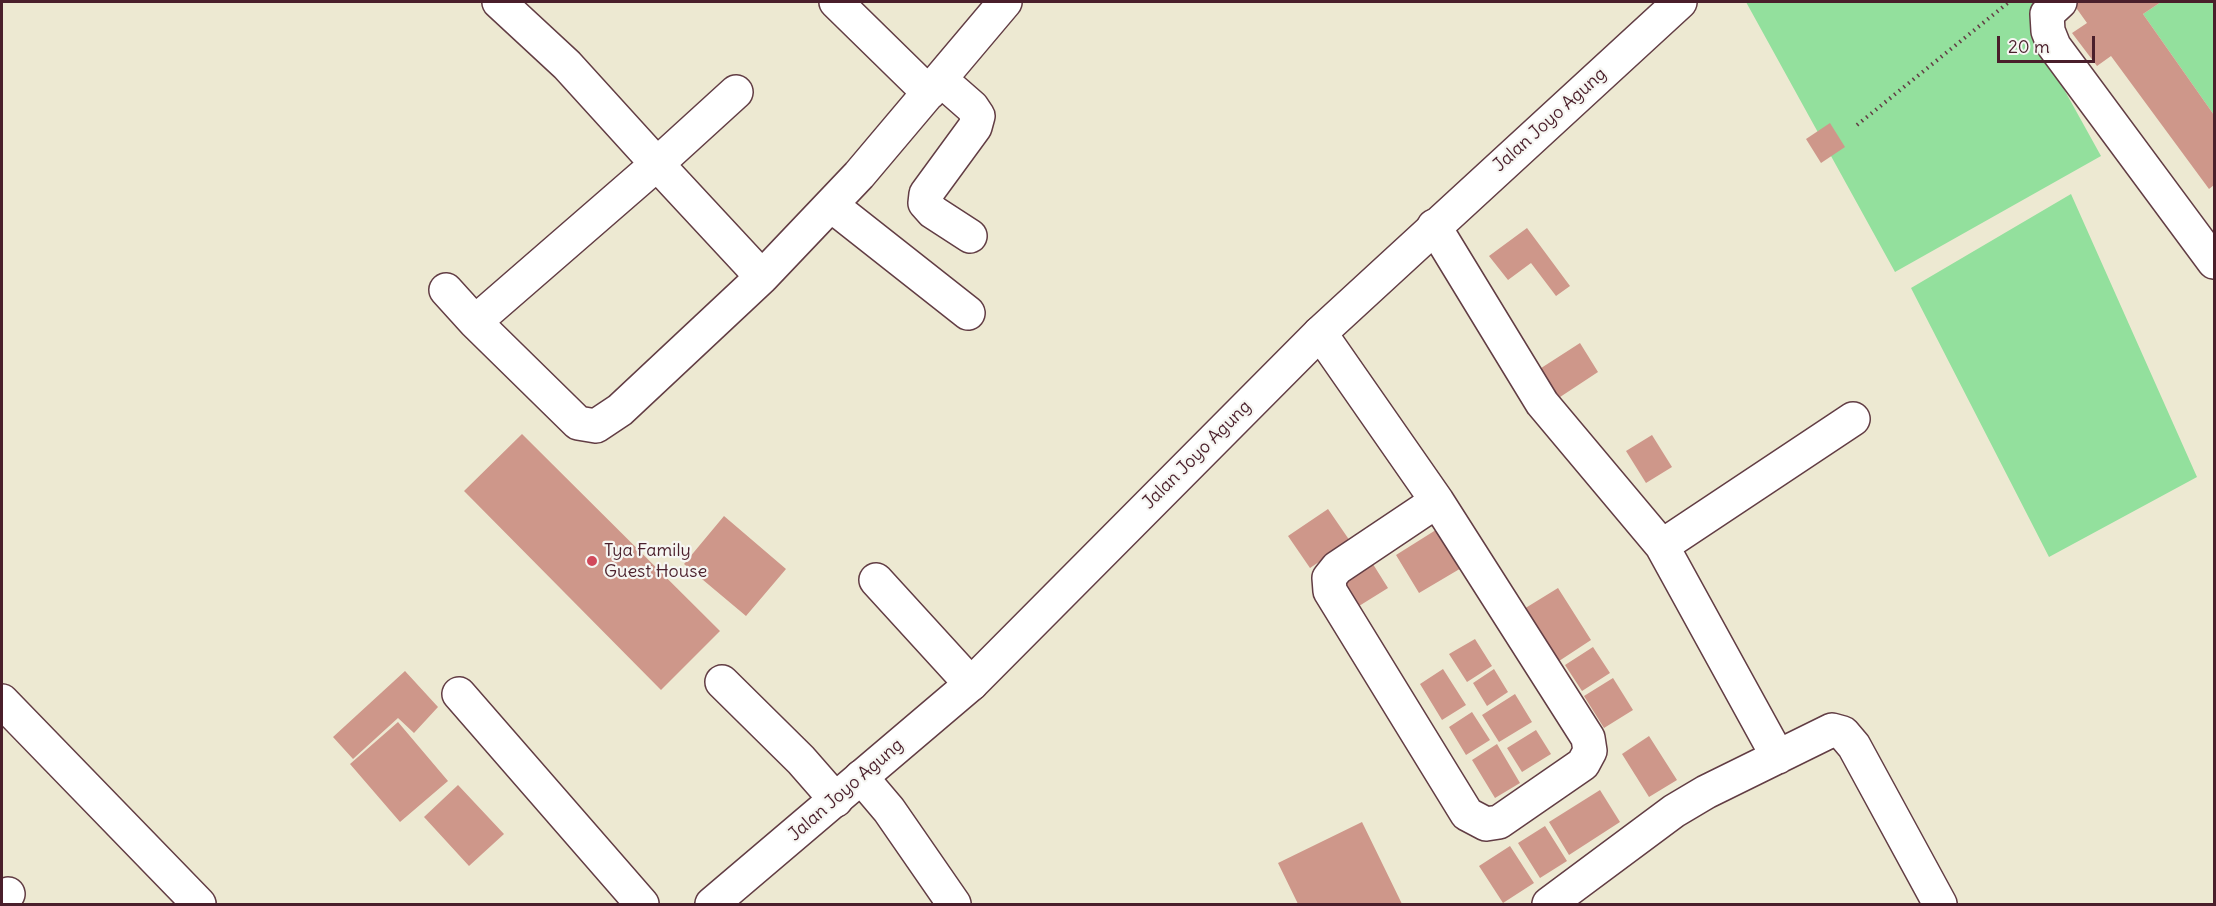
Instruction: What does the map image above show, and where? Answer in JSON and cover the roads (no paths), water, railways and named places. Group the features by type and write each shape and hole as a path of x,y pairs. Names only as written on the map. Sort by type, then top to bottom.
{"street":[{"path":"499,2 567,65 762,277"},
{"path":"836,2 935,86 972,107 978,116 975,127 926,194 925,203 933,213 970,236"},
{"path":"446,290 475,322 578,423 596,426 620,410 762,277 831,204 1005,2"},
{"name":"Jalan Joyo Agung","path":"712,904 971,684 1320,333 1680,2"},
{"path":"2060,2 2048,14 2048,31 2054,45 2214,262"},
{"path":"475,322 736,92"},
{"path":"831,204 968,313"},
{"path":"1434,226 1542,403 1662,546 1778,757"},
{"path":"1320,333 1437,501 1588,738 1590,751 1583,764 1499,822 1486,824 1467,814 1330,591 1329,578 1337,568 1437,501"},
{"path":"1662,546 1853,419"},
{"path":"876,580 971,684"},
{"path":"722,682 801,760 836,800"},
{"path":"459,694 642,904"},
{"path":"2,701 199,904"},
{"path":"1549,904 1589,892 1674,811 1706,792 1832,730 1843,733 1854,746 1940,904"},
{"path":"861,777 889,810 954,904"}],"place":[{"name":"Tya Family Guest House","path":"592,561"}]}
